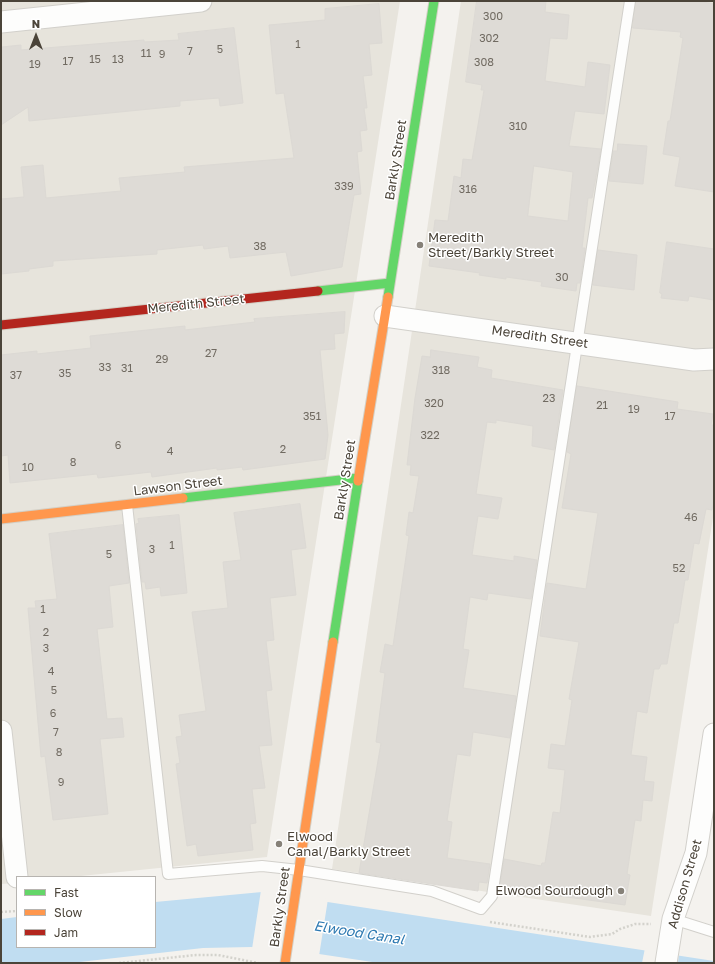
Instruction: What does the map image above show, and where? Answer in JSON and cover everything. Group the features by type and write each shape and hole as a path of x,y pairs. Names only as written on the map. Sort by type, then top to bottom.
{"main road":[{"name":"Barkly Street","path":"286,961 358,478 434,1"},
{"name":"Meredith Street","path":"1,325 390,284"},
{"name":"Lawson Street","path":"1,519 358,478"}],"street":[{"path":"1,22 65,8 201,1"},
{"name":"Meredith Street","path":"385,316 578,342 694,360 714,359"},
{"name":"Meredith Street","path":"694,360 714,368"},
{"path":"1,731 17,876"},
{"name":"Addison Street","path":"666,963 671,928 696,853 714,734"}],"lane":[{"path":"127,505 168,874 262,866 299,870 432,892 481,909 492,896 630,1"},
{"path":"671,928 714,932"}],"path":[{"path":"481,909 489,922 590,937 612,934 620,929 635,924 656,925 671,928"},
{"path":"1,912 16,911"},
{"path":"119,963 196,955 218,956 258,963"}],"shaded area":[{"path":"1,1 400,1 267,857 81,876 16,876 16,883 1,884"},
{"path":"461,1 714,1 714,511 651,916 332,869"}],"water":[{"name":"Elwood Canal","path":"262,892 714,961 714,963 379,963 319,954 251,947 203,948 71,963 1,963 1,919 16,917 16,948 156,948 156,902"}],"pier":[{"path":"261,890 328,899 319,956 252,949"},
{"path":"645,948 679,953 678,963 642,963"}],"building":[{"path":"477,1 546,1 545,12 569,15 567,39 550,38 545,81 585,87 588,62 610,65 604,114 575,111 569,146 601,149 592,198 588,198 582,248 585,248 580,283 577,283 576,291 541,286 542,282 506,277 506,279 479,275 480,273 429,266 435,220 448,221 454,176 461,178 463,159 472,160 484,90 481,90 482,85 466,82","holes":["534,166 573,172 568,221 528,216"]},
{"path":"636,1 697,1 714,4 714,192 675,186 680,157 663,154 668,121 670,121 683,38 680,37 681,32 633,28"},
{"path":"379,4 382,43 369,44 372,75 363,76 367,108 364,108 367,130 360,131 362,151 357,152 361,194 354,195 342,267 291,276 286,252 230,258 228,246 204,249 203,245 157,250 157,254 53,261 53,266 29,269 29,271 1,274 1,199 24,197 21,167 43,165 46,198 121,191 119,178 185,172 184,167 294,158 284,93 276,94 269,25 325,20 325,9"},
{"path":"234,28 243,103 220,106 219,98 180,101 180,106 29,121 28,107 1,125 2,47 21,45 21,50 144,40 144,42 179,40 178,34"},
{"path":"618,144 647,146 643,184 609,181 613,151 617,151"},
{"path":"667,242 714,249 714,300 689,296 688,301 661,298 662,294 660,293"},
{"path":"598,250 637,255 634,290 593,285"},
{"path":"345,312 344,333 334,334 335,349 320,350 328,435 325,459 243,470 242,467 217,470 217,468 152,477 151,472 98,478 97,474 10,483 8,455 1,456 1,355 37,351 37,354 91,348 90,336 185,326 185,330 255,322 254,319"},
{"path":"431,350 479,357 477,367 492,370 491,378 563,390 554,450 532,446 533,426 496,420 496,423 487,422 476,494 502,498 498,519 478,516 472,555 514,561 514,556 537,560 531,599 488,593 487,600 470,597 463,649 469,650 463,688 516,696 510,738 473,732 470,756 457,754 447,821 452,822 447,858 490,864 487,883 479,882 478,891 359,873 381,743 376,742 385,673 380,672 385,644 393,646 409,536 406,535 409,512 413,513 419,476 410,475 411,465 407,465 415,398 422,356 430,357"},
{"path":"577,386 678,402 677,409 713,414 711,425 714,425 714,499 712,510 706,509 699,544 694,543 688,580 685,580 678,623 674,623 667,664 661,664 659,669 654,669 647,713 637,711 631,755 647,757 644,781 654,782 652,801 643,800 641,821 635,820 627,874 630,875 625,905 538,893 500,885 504,859 541,866 542,863 545,863 553,812 560,813 565,770 548,768 551,744 565,746 572,700 569,699 579,642 540,636 547,583 586,589 598,513 562,508 571,454 567,452"},
{"path":"300,504 306,548 291,550 296,595 270,598 274,640 266,641 272,690 266,691 272,745 259,746 265,788 252,789 256,823 250,824 253,850 198,856 196,844 187,846 176,764 180,763 176,737 182,736 179,715 206,711 192,612 228,608 223,562 241,560 234,513"},
{"path":"179,515 187,593 161,596 160,587 146,589 145,582 142,582 136,524 139,523 138,519"},
{"path":"123,525 129,583 109,586 113,627 97,629 107,719 122,718 124,737 100,739 108,814 53,820 45,756 41,757 28,608 36,608 35,601 57,599 49,534"}],"traffic: fast":[{"path":"388,297 434,1"},
{"path":"318,291 390,283"},
{"path":"183,498 358,478"},
{"path":"333,642 358,481"}],"traffic: slow":[{"path":"358,481 388,297"},
{"path":"1,519 183,498"},
{"path":"285,963 333,642"}],"traffic: jam":[{"path":"1,325 318,291"}],"place":[{"name":"Meredith Street/Barkly Street","path":"420,245"},
{"name":"Elwood Canal/Barkly Street","path":"279,844"},
{"name":"Elwood Sourdough","path":"621,891"}]}
